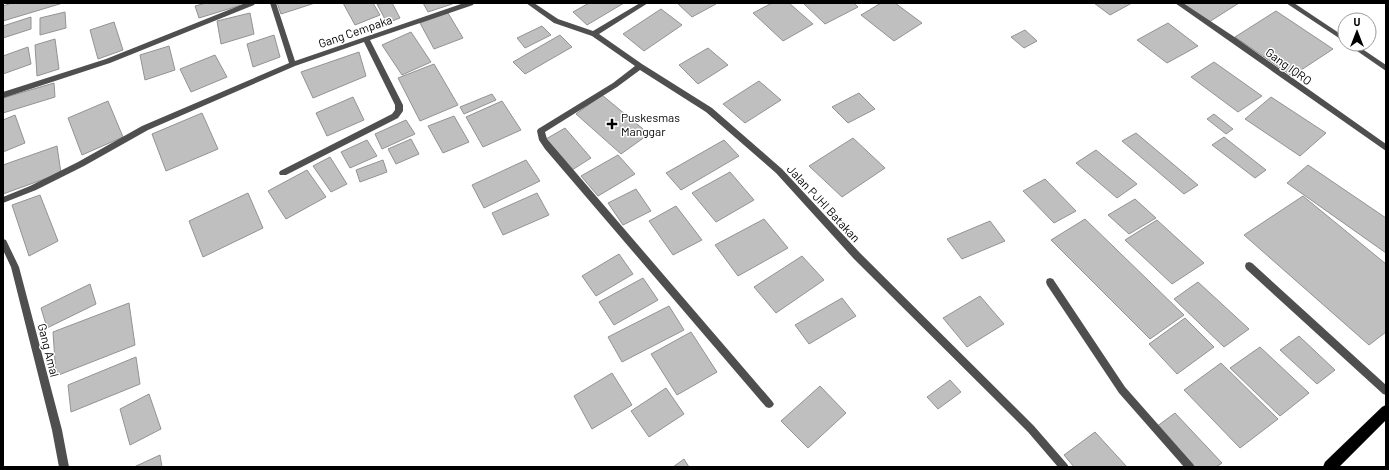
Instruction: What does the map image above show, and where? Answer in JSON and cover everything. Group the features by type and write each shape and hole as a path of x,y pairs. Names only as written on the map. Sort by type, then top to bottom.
{"highway":[{"path":"1330,467 1386,411"}],"street":[{"path":"3,95 108,61 252,3"},
{"path":"273,3 293,64"},
{"name":"Gang Cempaka","path":"3,200 33,188 81,164 145,128 293,64 471,3"},
{"name":"Jalan PJHI Batakan","path":"529,3 556,21 594,34 640,66 710,110 779,171 857,256 1031,429 1064,467"},
{"path":"594,34 645,3"},
{"name":"Gang IQRO","path":"1178,3 1234,40 1386,148"},
{"path":"1289,3 1337,35"},
{"path":"283,172 395,116 400,111 400,105 366,39"},
{"path":"1362,52 1386,68"},
{"path":"640,66 616,85 540,131 540,135 548,147 769,404"},
{"name":"Gang Amal","path":"3,242 17,274 57,430 64,467"},
{"path":"1249,266 1386,391"},
{"path":"1050,282 1122,390 1190,467"}],"building":[{"path":"12,3 63,3 3,21 3,6"},
{"path":"206,3 248,3 199,18 195,6"},
{"path":"277,3 315,3 281,14"},
{"path":"343,3 373,3 380,15 355,25"},
{"path":"392,3 400,18 387,23 377,4"},
{"path":"423,3 455,3 428,12"},
{"path":"589,3 624,3 587,25 573,12"},
{"path":"677,3 715,3 716,4 692,17"},
{"path":"772,3 789,3 813,24 783,41 753,13"},
{"path":"803,3 854,3 858,7 825,24"},
{"path":"881,3 895,3 922,23 894,41 861,15"},
{"path":"1094,3 1132,3 1110,15"},
{"path":"1181,3 1239,3 1209,22"},
{"path":"661,9 682,25 644,51 623,34"},
{"path":"1276,11 1333,49 1292,76 1235,37"},
{"path":"65,12 66,28 40,35 40,18"},
{"path":"250,13 254,34 221,44 217,21"},
{"path":"448,13 463,38 434,49 420,23"},
{"path":"31,17 31,29 3,38 3,26"},
{"path":"114,22 123,50 98,59 90,30"},
{"path":"1168,23 1198,46 1167,63 1137,40"},
{"path":"542,26 551,35 525,48 517,38"},
{"path":"1025,30 1037,41 1024,48 1011,37"},
{"path":"411,32 431,62 402,75 382,45"},
{"path":"274,35 280,57 253,67 247,44"},
{"path":"560,35 572,47 525,74 513,62"},
{"path":"55,39 59,69 37,76 35,45"},
{"path":"169,46 175,70 145,80 140,55"},
{"path":"28,47 31,64 3,74 3,56"},
{"path":"708,48 728,65 698,84 679,65"},
{"path":"359,52 366,76 313,98 301,72"},
{"path":"215,55 227,77 191,92 180,69"},
{"path":"1214,62 1262,96 1238,112 1191,77"},
{"path":"434,64 458,105 420,121 398,78"},
{"path":"759,81 781,100 745,123 723,104"},
{"path":"54,83 55,97 3,113 3,98"},
{"path":"859,93 875,109 848,123 832,107"},
{"path":"492,94 496,100 464,114 460,107"},
{"name":"Puskesmas Manggar","path":"602,95 649,134 621,154 576,114"},
{"path":"353,97 364,120 327,136 316,113"},
{"path":"1271,97 1326,133 1300,156 1245,119"},
{"path":"108,101 123,137 82,155 68,118"},
{"path":"502,101 521,130 483,147 466,117"},
{"path":"202,113 218,149 166,171 152,134"},
{"path":"1214,114 1233,129 1226,134 1207,119"},
{"path":"15,115 25,143 3,152 3,120"},
{"path":"454,116 469,142 443,153 428,126"},
{"path":"406,120 415,134 382,149 375,134"},
{"path":"565,128 591,158 572,170 546,139"},
{"path":"1136,133 1198,185 1184,194 1122,141"},
{"path":"1224,137 1266,170 1255,178 1212,145"},
{"path":"853,138 885,168 842,197 809,166"},
{"path":"411,139 419,154 396,164 388,149"},
{"path":"367,140 377,156 350,168 341,152"},
{"path":"724,140 739,156 681,190 666,173"},
{"path":"57,146 61,173 3,194 3,165"},
{"path":"1096,150 1137,184 1117,198 1076,163"},
{"path":"618,155 635,174 598,196 581,176"},
{"path":"330,157 347,184 331,192 313,166"},
{"path":"383,160 387,172 360,182 356,170"},
{"path":"526,160 540,181 484,208 472,185"},
{"path":"1308,165 1386,218 1386,253 1287,183"},
{"path":"307,170 326,197 286,219 268,191"},
{"path":"730,172 754,200 716,222 692,193"},
{"path":"1045,179 1076,211 1054,223 1023,191"},
{"path":"636,189 651,211 623,225 608,203"},
{"path":"248,193 263,228 203,257 189,221"},
{"path":"537,193 549,215 503,235 492,213"},
{"path":"40,195 58,241 29,256 12,205"},
{"path":"1303,196 1386,264 1386,332 1369,345 1244,235"},
{"path":"1135,199 1156,218 1129,234 1108,215"},
{"path":"676,206 702,240 673,255 649,221"},
{"path":"764,219 788,248 738,276 715,245"},
{"path":"1085,219 1184,315 1150,339 1051,240"},
{"path":"1157,220 1204,263 1172,284 1125,240"},
{"path":"990,221 1005,241 962,259 947,239"},
{"path":"619,254 633,274 596,296 582,276"},
{"path":"802,256 824,280 776,313 754,287"},
{"path":"643,278 658,300 614,325 599,302"},
{"path":"1198,282 1249,329 1224,347 1174,299"},
{"path":"90,284 96,304 47,328 41,308"},
{"path":"980,296 1004,324 967,347 943,318"},
{"path":"842,298 856,316 809,344 795,325"},
{"path":"129,303 135,345 56,376 53,332"},
{"path":"669,306 684,330 622,362 608,337"},
{"path":"1185,318 1214,347 1177,374 1149,344"},
{"path":"691,332 717,372 677,395 651,354"},
{"path":"1299,336 1335,370 1317,384 1280,350"},
{"path":"1260,347 1309,393 1280,416 1230,368"},
{"path":"136,357 140,384 71,412 68,385"},
{"path":"1221,363 1278,419 1240,448 1184,390"},
{"path":"612,373 632,405 592,429 574,396"},
{"path":"950,380 961,392 938,409 927,397"},
{"path":"820,386 846,413 808,448 781,421"},
{"path":"666,388 684,414 649,437 631,411"},
{"path":"149,394 161,429 130,445 120,409"},
{"path":"1175,413 1222,463 1216,467 1193,467 1156,427"},
{"path":"1095,432 1127,467 1074,467 1064,455"},
{"path":"160,455 162,467 134,467"},
{"path":"684,459 689,467 673,467"}],"place":[{"name":"Puskesmas Manggar","path":"612,124"}]}
